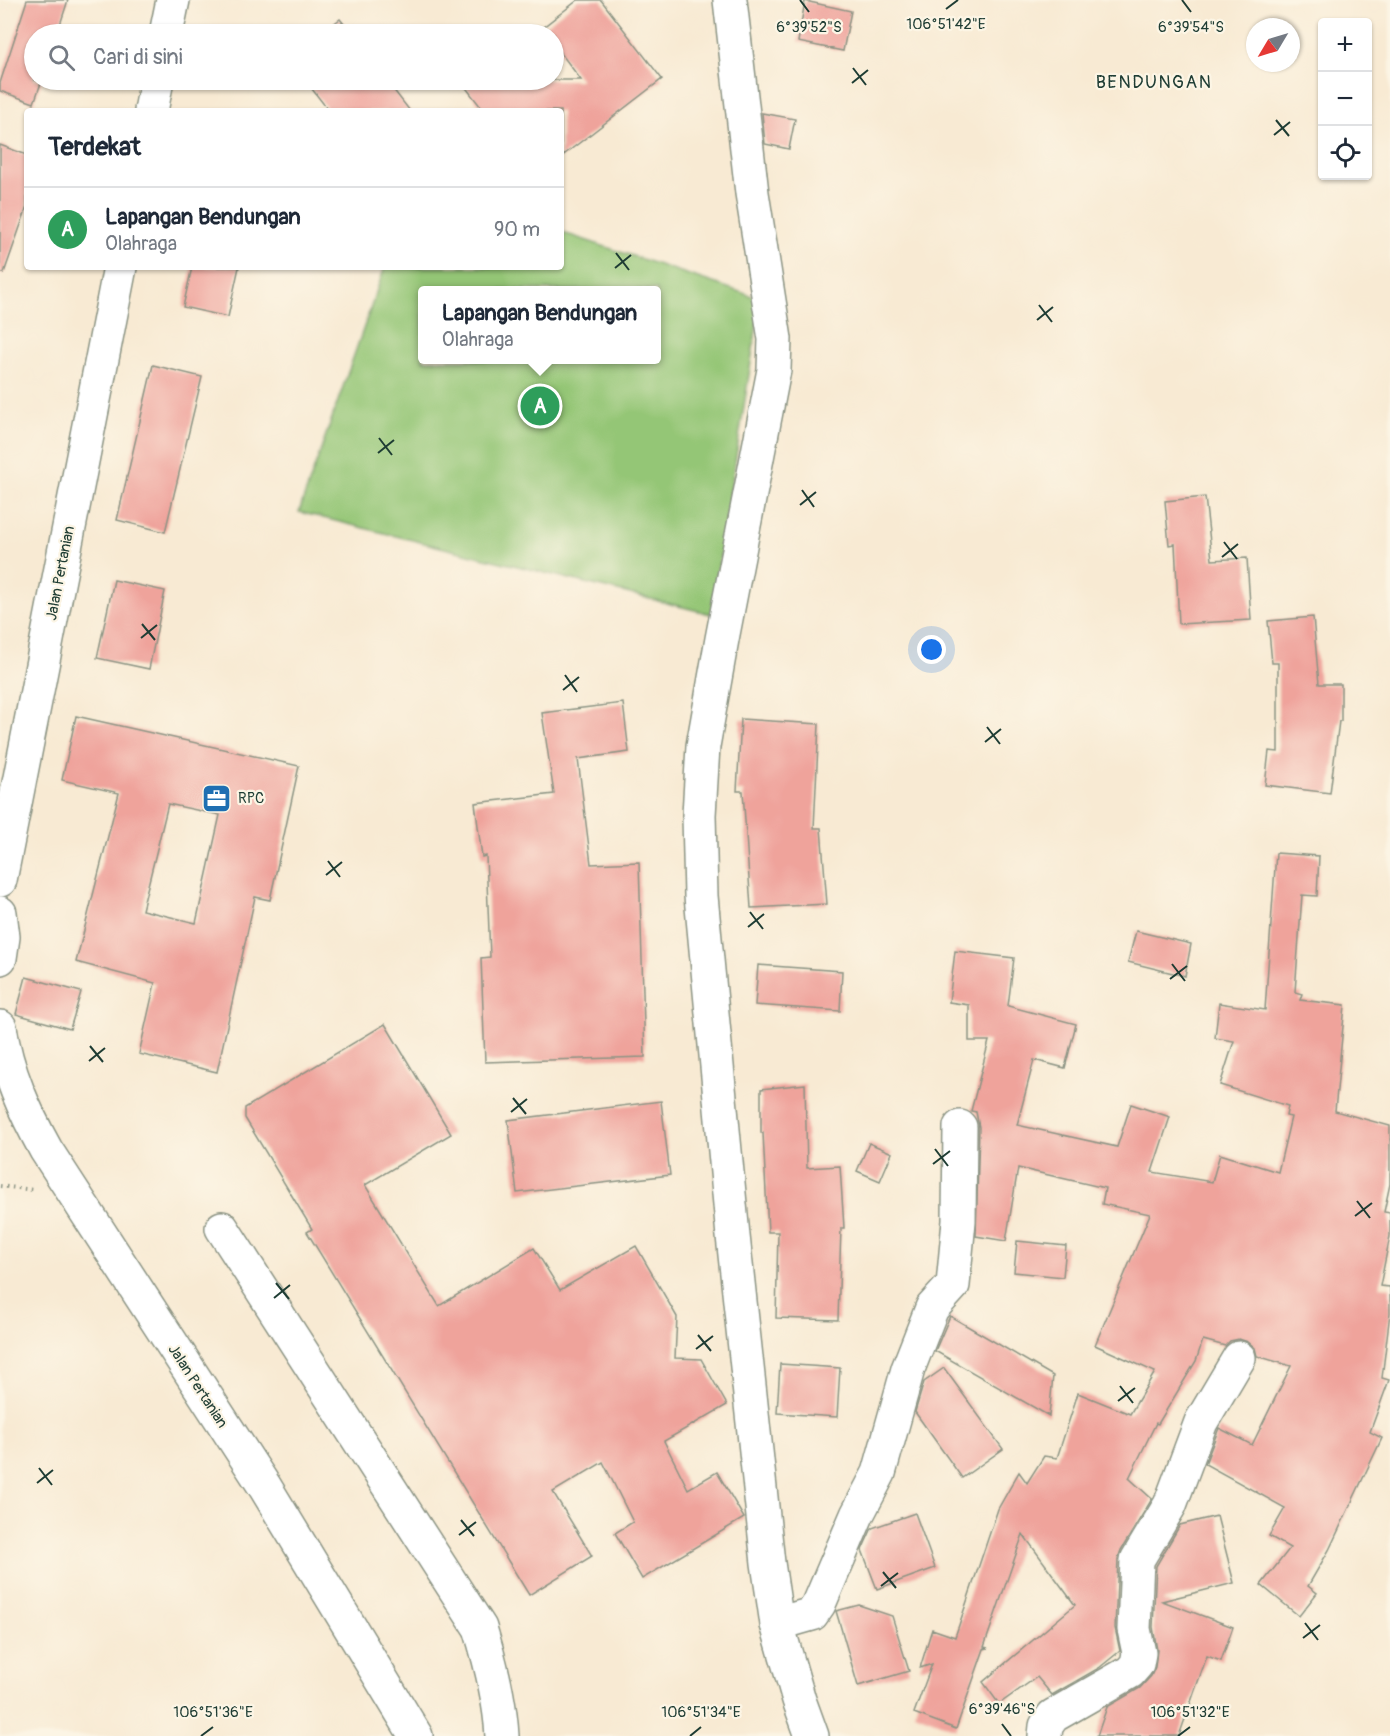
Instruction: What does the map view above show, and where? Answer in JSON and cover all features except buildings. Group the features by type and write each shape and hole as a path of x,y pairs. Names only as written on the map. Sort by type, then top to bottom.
{"street":[{"path":"168,24 173,0"},
{"path":"730,0 752,193 775,339 774,370 703,746 699,815 701,896 768,1563 777,1624 812,1736"},
{"path":"152,108 155,90"},
{"name":"Jalan Pertanian","path":"0,880 119,270"},
{"path":"0,913 3,937 0,958"},
{"name":"Jalan Pertanian","path":"0,1027 2,1043 15,1084 29,1120 46,1150 265,1487 416,1736"},
{"path":"777,1624 812,1614 816,1608 857,1515 879,1473 908,1369 932,1308 953,1285 959,1221 960,1127"},
{"path":"222,1228 480,1628 500,1708 502,1736"},
{"path":"1045,1736 1046,1726 1053,1716 1130,1672 1137,1664 1139,1653 1134,1629 1137,1560 1170,1505 1201,1422 1239,1358"}],"green space":[{"path":"564,233 761,299 711,614 299,512 384,270 564,270"}],"place":[{"name":"Lapangan Bendungan","path":"540,406"},
{"name":"RPC","path":"217,798"}],"district":[{"name":"BENDUNGAN","path":"1154,82"}]}
